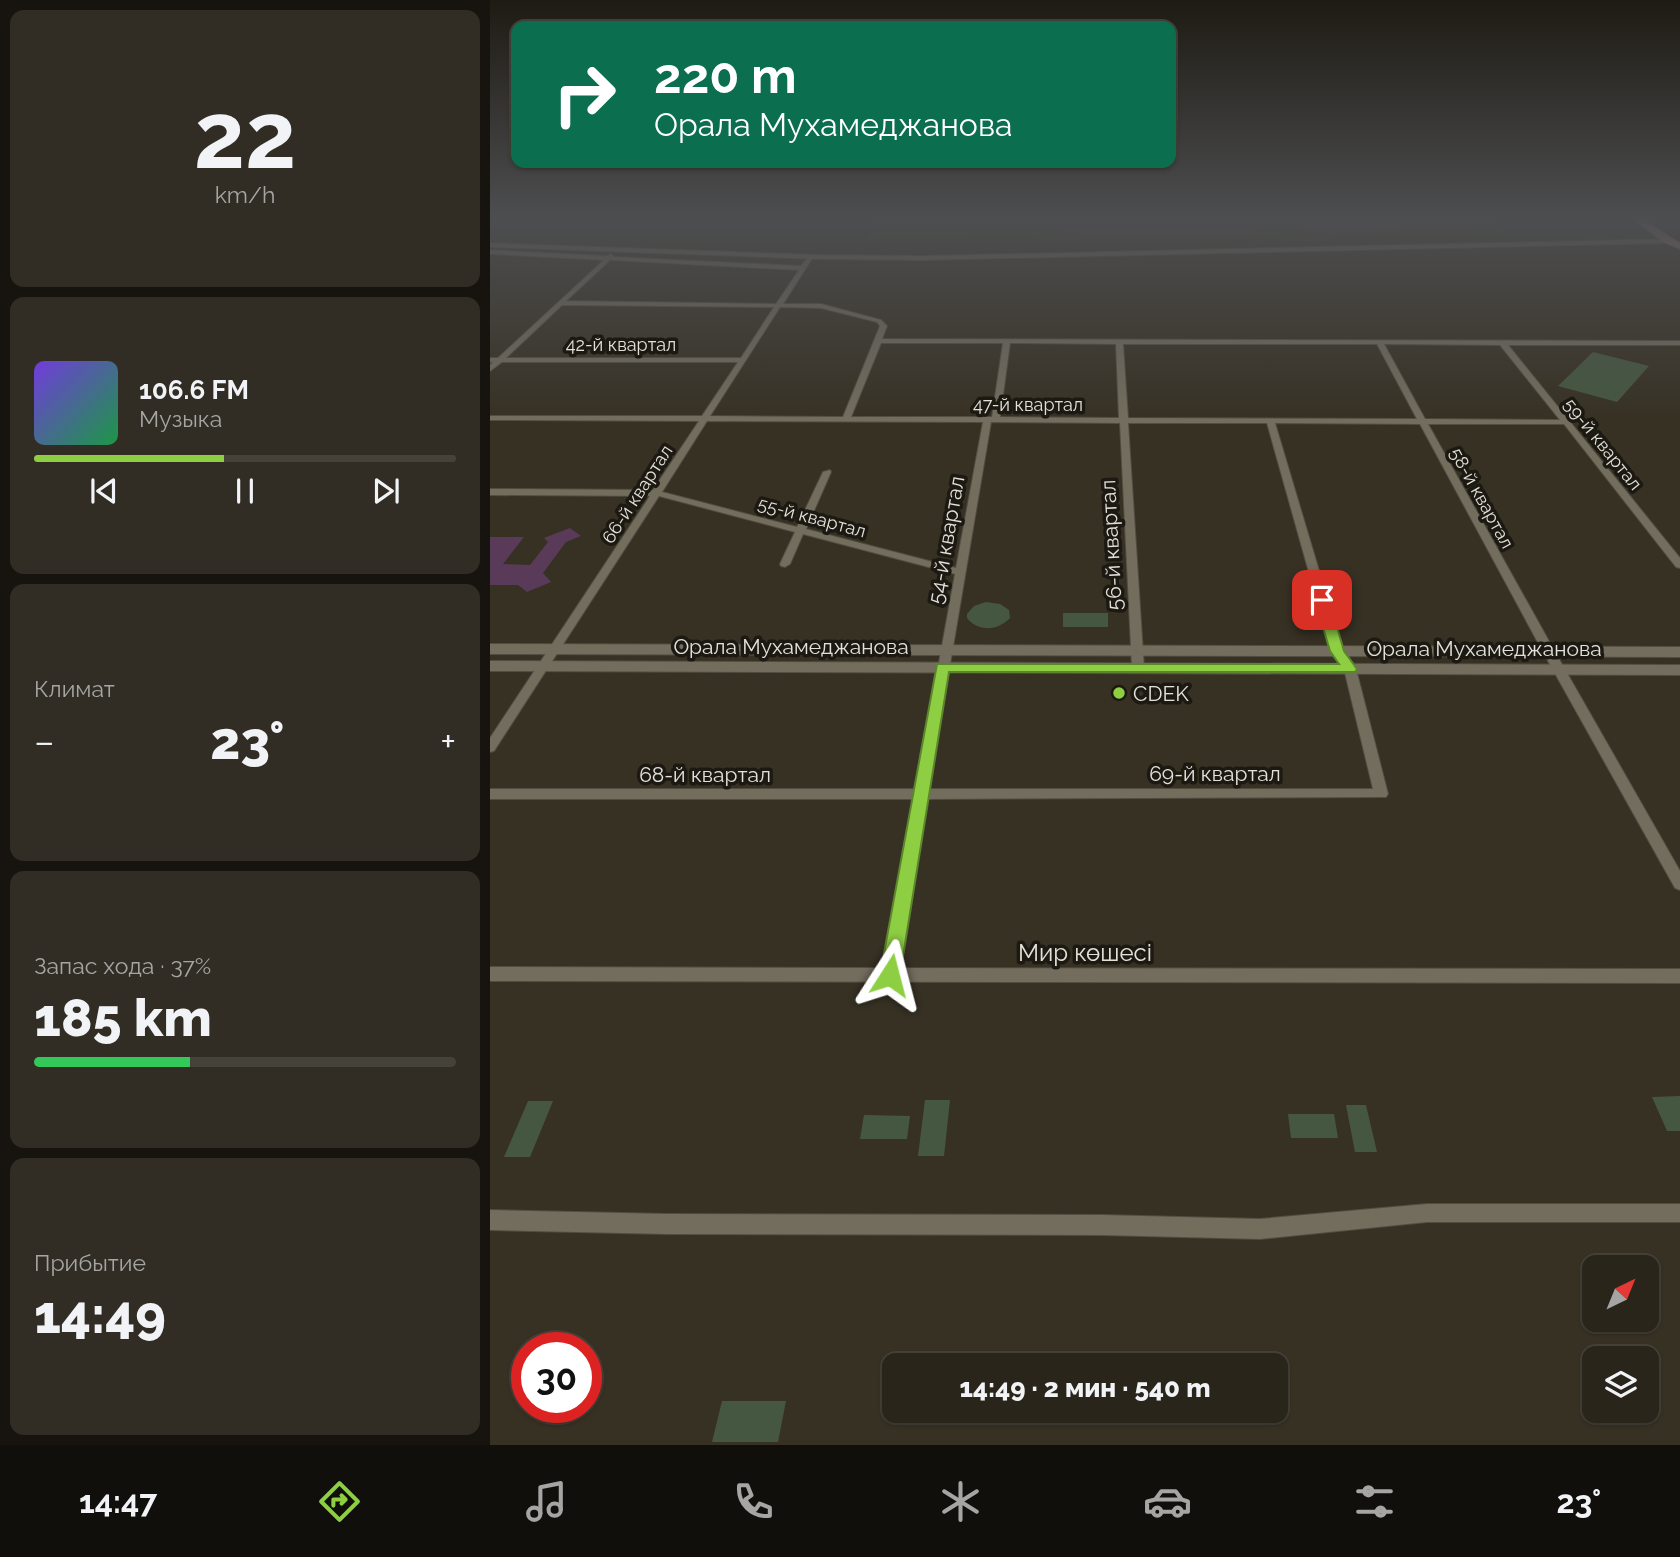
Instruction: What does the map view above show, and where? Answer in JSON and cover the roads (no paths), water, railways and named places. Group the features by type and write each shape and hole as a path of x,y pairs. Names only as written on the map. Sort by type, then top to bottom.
{"street":[{"path":"490,369 580,285"},
{"name":"66-й квартал","path":"490,748 791,285"},
{"path":"562,303 835,307 879,321 884,326 879,341 846,419"},
{"path":"879,341 1680,342"},
{"name":"54-й квартал","path":"890,975 960,572 1007,341"},
{"name":"56-й квартал","path":"1119,341 1138,668"},
{"name":"58-й квартал","path":"1379,342 1680,884"},
{"name":"59-й квартал","path":"1502,342 1680,565"},
{"name":"42-й квартал","path":"490,360 742,360"},
{"name":"47-й квартал","path":"490,418 1565,422"},
{"path":"1270,421 1337,651 1350,669"},
{"path":"785,564 827,472"},
{"path":"490,492 656,493"},
{"name":"55-й квартал","path":"656,493 960,572"},
{"name":"Орала Мухамеджанова","path":"490,649 1680,652"},
{"name":"Орала Мухамеджанова","path":"490,666 1680,670"},
{"name":"69-й квартал","path":"920,796 1381,794 1350,669"},
{"name":"68-й квартал","path":"490,794 920,796"},
{"name":"Мир көшесі","path":"490,974 1680,976"},
{"path":"490,1220 1260,1229 1427,1213 1680,1213"}],"place":[{"name":"CDEK","path":"1119,693"}]}
